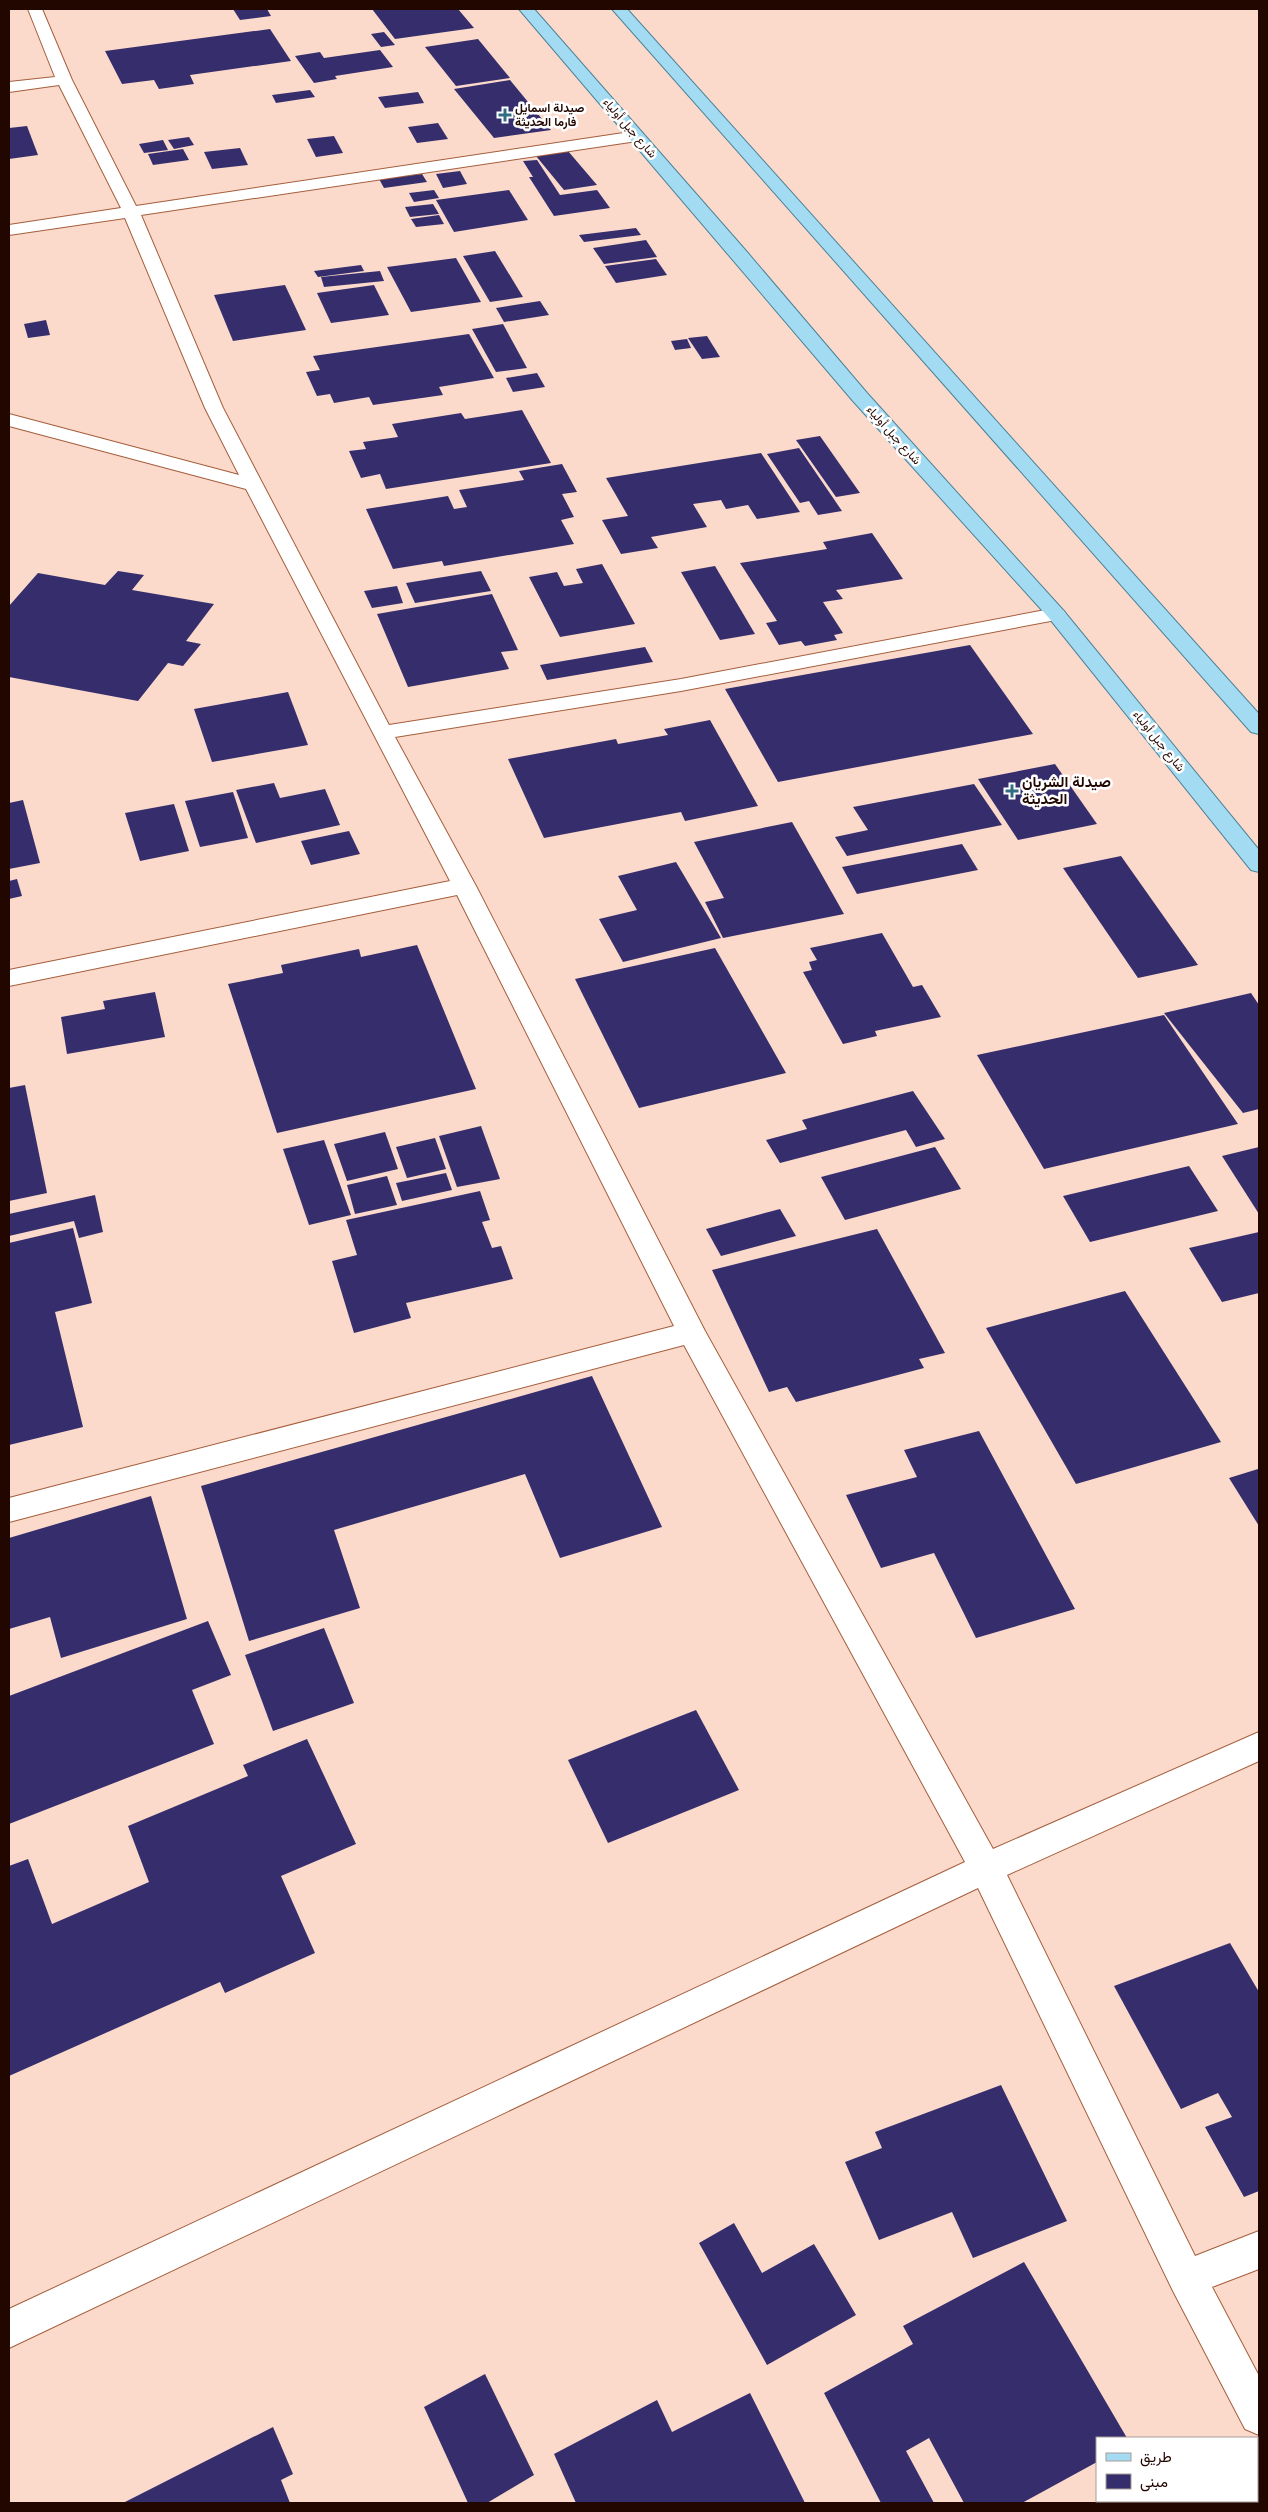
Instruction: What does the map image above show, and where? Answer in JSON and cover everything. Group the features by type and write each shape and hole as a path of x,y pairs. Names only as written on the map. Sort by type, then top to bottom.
{"main road":[{"name":"شارع جبل أولياء","path":"526,9 860,397 1056,614 1259,865"},
{"path":"619,9 1259,727"}],"street":[{"path":"35,9 64,80 131,212 214,408 382,733 464,886 691,1332 986,1868 1186,2278 1259,2416"},
{"path":"9,87 64,80"},
{"path":"9,230 637,136"},
{"path":"13,423 254,485"},
{"path":"382,733 681,685 1056,614"},
{"path":"9,978 464,886"},
{"path":"9,1510 691,1332"},
{"path":"9,2328 986,1868 1259,1746"},
{"path":"1186,2278 1259,2250"}],"building":[{"path":"233,9 267,9 271,16 240,20"},
{"path":"372,9 458,9 474,28 395,39"},
{"path":"270,29 291,61 190,75 194,84 159,89 154,80 122,84 105,51"},
{"path":"384,32 395,45 381,47 371,34"},
{"path":"478,39 510,78 456,86 425,47"},
{"path":"380,50 393,67 335,76 337,79 314,83 295,56 320,52 324,58"},
{"path":"510,80 551,130 494,138 454,89"},
{"path":"310,90 315,97 276,103 272,95"},
{"path":"418,92 424,103 385,108 378,97"},
{"path":"438,123 448,139 417,143 408,127"},
{"path":"27,126 38,155 9,159 9,128"},
{"path":"334,136 343,153 316,157 307,139"},
{"path":"189,137 194,145 174,149 168,140"},
{"path":"163,140 168,150 144,153 139,144"},
{"path":"240,148 248,165 212,169 204,152"},
{"path":"183,149 189,160 153,165 148,154"},
{"path":"568,151 597,185 564,190 536,156"},
{"path":"537,160 560,195 597,190 610,208 554,216 529,177 533,177 523,161"},
{"path":"460,171 467,184 443,188 436,174"},
{"path":"422,174 427,182 384,188 379,179"},
{"path":"434,190 439,198 414,202 409,193"},
{"path":"509,190 528,220 454,232 436,200"},
{"path":"433,204 439,214 410,217 405,207"},
{"path":"439,215 444,224 416,227 411,219"},
{"path":"636,228 641,235 584,242 579,235"},
{"path":"646,240 657,257 604,264 593,248"},
{"path":"495,251 523,297 490,302 463,256"},
{"path":"456,258 481,302 411,312 387,267"},
{"path":"656,259 667,275 616,283 605,266"},
{"path":"361,265 364,271 318,277 314,271"},
{"path":"380,271 384,281 324,287 321,277"},
{"path":"285,285 306,330 233,341 214,295"},
{"path":"374,285 389,315 331,323 317,293"},
{"path":"540,301 549,315 504,322 496,308"},
{"path":"46,320 50,335 28,338 24,324"},
{"path":"503,324 527,368 496,372 472,329"},
{"path":"469,334 494,378 439,387 443,395 373,405 369,397 334,403 330,394 317,396 306,372 320,370 313,356"},
{"path":"707,336 720,357 702,359 688,338"},
{"path":"687,339 691,348 675,350 671,341"},
{"path":"537,373 545,387 513,392 506,378"},
{"path":"522,410 551,463 386,489 380,474 361,478 349,451 366,449 363,442 398,437 392,424 461,413 465,419"},
{"path":"820,436 860,493 836,497 796,440"},
{"path":"799,448 842,511 818,515 809,501 800,503 767,454"},
{"path":"761,453 800,512 757,519 748,505 726,509 721,500 693,504 707,527 651,537 658,548 621,554 602,520 628,516 606,478"},
{"path":"562,464 577,492 562,494 574,517 561,520 574,544 444,566 442,561 393,569 366,509 448,496 454,509 467,507 459,490 524,480 519,471"},
{"path":"872,533 903,579 836,590 843,599 823,602 843,633 834,635 837,640 805,646 801,641 779,645 766,623 777,621 740,563 827,549 823,542"},
{"path":"602,564 635,624 560,637 529,577 557,572 564,586 583,583 576,569"},
{"path":"715,566 755,634 720,640 681,572"},
{"path":"118,571 144,575 132,590 214,604 186,641 201,644 183,666 168,663 138,701 9,677 9,606 38,573 105,585"},
{"path":"481,571 491,591 415,603 406,583"},
{"path":"397,586 403,603 372,608 364,591"},
{"path":"492,594 518,650 501,652 509,669 408,687 377,614"},
{"path":"970,645 1033,734 778,782 725,689"},
{"path":"645,647 653,662 547,680 540,665"},
{"path":"288,692 308,745 212,762 194,709"},
{"path":"710,720 758,806 685,821 681,812 544,838 508,759 616,739 618,744 668,735 664,729"},
{"path":"1055,764 1097,824 1018,840 978,779"},
{"path":"274,783 280,798 325,789 340,825 256,843 236,790"},
{"path":"974,784 1002,825 847,856 835,837 868,830 853,807"},
{"path":"233,792 248,838 200,847 185,801"},
{"path":"23,800 40,863 9,869 9,803"},
{"path":"174,804 189,851 140,861 125,813"},
{"path":"792,822 844,914 723,938 705,902 724,898 694,842"},
{"path":"349,831 360,854 311,865 301,841"},
{"path":"962,844 978,870 857,894 842,867"},
{"path":"1121,856 1198,965 1138,978 1063,868"},
{"path":"676,862 721,938 623,962 599,919 637,910 618,876"},
{"path":"17,879 22,896 9,899 9,881"},
{"path":"882,933 913,987 922,985 941,1017 875,1031 877,1036 843,1044 803,972 812,970 809,962 817,960 810,948"},
{"path":"417,945 476,1089 277,1133 228,984 283,973 281,965 359,949 361,957"},
{"path":"715,948 786,1073 639,1108 575,979"},
{"path":"155,992 165,1037 67,1054 61,1017 105,1009 103,1001"},
{"path":"1251,993 1259,1005 1259,1109 1243,1113 1164,1013"},
{"path":"1164,1015 1238,1124 1044,1169 977,1055"},
{"path":"25,1085 47,1193 9,1201 9,1088"},
{"path":"913,1091 945,1139 916,1147 906,1130 780,1163 766,1140 807,1129 802,1120"},
{"path":"481,1126 500,1179 457,1187 439,1136"},
{"path":"385,1132 398,1169 347,1181 334,1144"},
{"path":"435,1138 446,1169 407,1178 396,1147"},
{"path":"324,1140 351,1215 309,1225 283,1149"},
{"path":"935,1147 961,1189 845,1220 821,1177"},
{"path":"1259,1147 1259,1214 1222,1156"},
{"path":"1189,1166 1218,1211 1090,1242 1063,1196"},
{"path":"446,1173 452,1190 402,1201 396,1183"},
{"path":"387,1176 397,1205 355,1214 347,1185"},
{"path":"480,1191 490,1220 482,1222 492,1248 501,1246 513,1279 406,1303 411,1318 354,1333 332,1261 357,1255 346,1220"},
{"path":"95,1195 103,1232 79,1238 74,1221 9,1236 9,1214"},
{"path":"780,1209 796,1236 721,1256 706,1229"},
{"path":"73,1228 92,1303 55,1312 83,1427 9,1445 9,1243"},
{"path":"877,1229 945,1353 919,1359 924,1368 796,1402 787,1387 769,1392 712,1270"},
{"path":"1259,1232 1259,1293 1222,1302 1189,1248"},
{"path":"1125,1291 1221,1442 1076,1484 986,1328"},
{"path":"592,1376 662,1527 560,1558 525,1474 334,1530 360,1608 249,1641 201,1486"},
{"path":"979,1431 1075,1609 976,1638 934,1553 881,1568 846,1495 917,1477 904,1450"},
{"path":"1258,1469 1259,1472 1259,1526 1229,1478"},
{"path":"151,1496 187,1619 61,1658 50,1617 9,1629 9,1538"},
{"path":"208,1621 231,1675 192,1690 214,1744 9,1824 9,1696"},
{"path":"324,1628 354,1703 273,1731 245,1655"},
{"path":"696,1710 739,1790 608,1843 568,1760"},
{"path":"307,1739 356,1844 281,1876 315,1953 225,1993 220,1982 9,2076 9,1866 28,1859 52,1924 149,1882 128,1826 248,1776 243,1765"},
{"path":"1230,1943 1259,1992 1259,2191 1244,2197 1205,2127 1232,2117 1218,2093 1181,2109 1114,1986"},
{"path":"1001,2085 1067,2221 973,2258 952,2212 879,2240 845,2162 882,2148 875,2132"},
{"path":"734,2223 762,2273 814,2244 856,2315 767,2365 699,2243"},
{"path":"1024,2262 1126,2437 1096,2437 1096,2463 1022,2503 964,2503 929,2438 906,2451 934,2503 881,2503 824,2393 913,2344 903,2326"},
{"path":"485,2374 534,2475 487,2503 468,2503 424,2407"},
{"path":"750,2393 805,2503 576,2503 554,2454 657,2400 672,2432"},
{"path":"273,2427 293,2474 281,2480 290,2503 123,2503"}],"place":[{"name":"صيدلة اسمايل فارما الحديثة","path":"505,115"},
{"name":"صيدلة الشريان الحديثة","path":"1012,791"}]}
